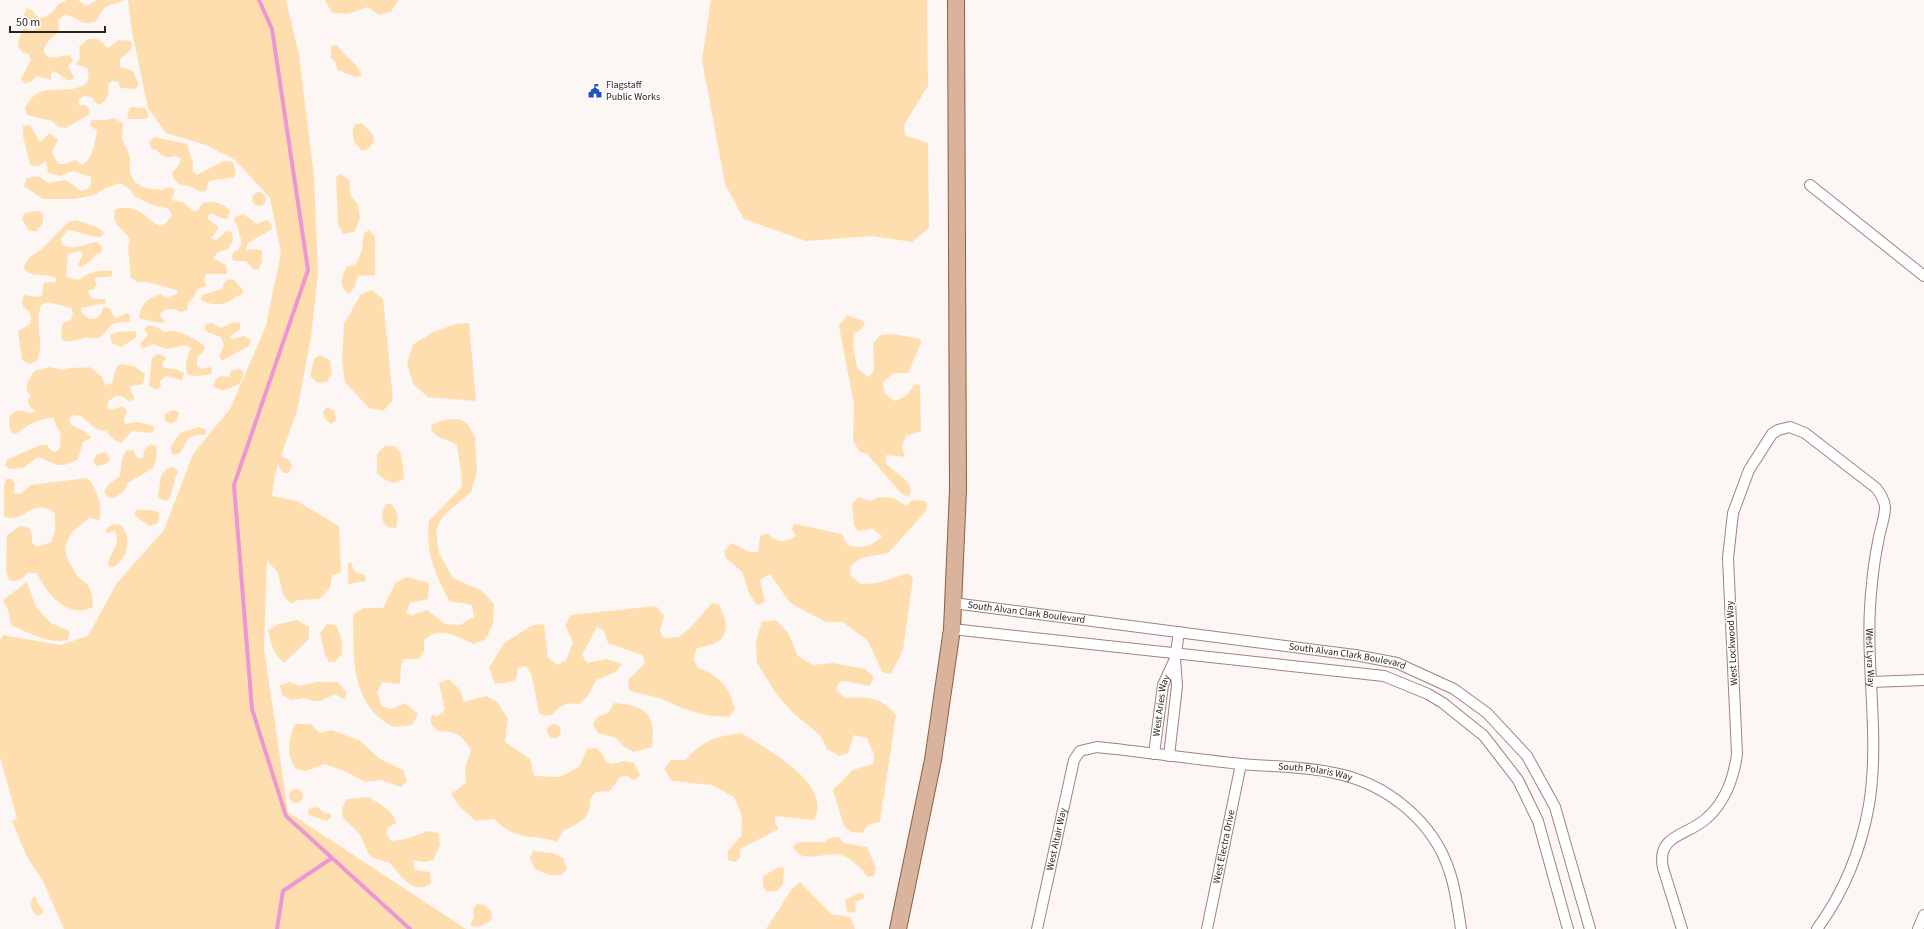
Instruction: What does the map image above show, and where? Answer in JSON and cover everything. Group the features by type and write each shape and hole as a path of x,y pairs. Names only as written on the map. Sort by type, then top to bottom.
{"main road":[{"path":"898,929 933,760 952,628 958,490 956,0"}],"street":[{"path":"1810,185 1924,276"},
{"name":"West Lyra Way","path":"1786,428 1795,428 1805,433 1876,488 1883,499 1885,512 1875,559 1869,610 1874,746 1872,775 1862,836 1850,871 1838,897 1817,929"},
{"name":"West Lockwood Way","path":"1682,929 1663,868 1662,861 1664,846 1669,840 1708,818 1720,802 1732,779 1737,754 1728,573 1733,513 1749,470 1767,440 1778,430 1786,428"},
{"name":"South Alvan Clark Boulevard","path":"953,604 1356,655 1397,663 1454,689 1487,713 1527,756 1555,807 1590,929"},
{"name":"South Alvan Clark Boulevard","path":"952,628 1175,656 1384,676 1428,694 1443,703 1484,736 1518,780 1538,821 1568,929"},
{"name":"West Aries Way","path":"1154,754 1163,685 1175,656 1179,632"},
{"name":"West Aries Way","path":"1169,756 1177,686 1175,656"},
{"path":"1871,682 1924,680"},
{"name":"South Polaris Way","path":"1080,751 1097,747 1241,764 1321,770 1346,775 1375,786 1398,800 1418,818 1443,856 1450,873 1461,929"},
{"name":"West Altair Way","path":"1037,929 1072,766 1076,754 1080,751"},
{"name":"West Electra Drive","path":"1207,929 1241,764"},
{"path":"1918,929 1924,915"}],"shaded area":[{"path":"65,0 78,0 86,6 97,0 124,0 106,7 93,23 83,22 65,15 58,20 59,32 47,44 44,49 44,53 49,58 70,55 73,60 68,66 74,78 69,81 54,71 51,74 51,80 36,76 32,81 24,84 21,79 31,60 29,54 22,52 18,46 19,38 24,28 33,31 36,28 26,23 24,14 27,8 33,11 38,18 45,17 52,12 58,4 66,1"},
{"path":"128,0 286,0 299,55 314,176 318,274 311,337 297,411 281,456 288,459 292,465 289,473 283,473 278,464 272,496 297,501 339,526 341,573 332,575 330,588 319,599 298,600 291,604 283,595 278,573 267,560 264,648 288,812 466,929 64,929 43,881 27,857 12,821 17,818 0,757 0,640 3,635 60,645 88,636 117,583 164,530 193,454 230,409 266,326 281,253 270,198 235,160 206,145 166,133 148,108 132,32"},
{"path":"325,0 398,0 391,12 379,15 368,7 348,14 332,13"},
{"path":"711,0 927,0 928,86 904,125 905,135 928,143 929,228 912,242 872,236 806,241 744,219 725,184 702,60"},
{"path":"88,39 98,39 108,48 119,40 131,41 132,49 120,59 120,67 133,71 139,85 135,89 120,88 118,82 112,81 108,84 108,97 104,102 98,105 91,97 84,96 78,100 79,105 86,105 90,111 88,115 66,128 59,127 52,121 27,115 25,108 31,98 38,93 47,90 73,89 81,87 86,83 89,77 87,68 76,64 80,58 79,47"},
{"path":"337,45 358,67 362,76 356,77 337,70 336,63 331,58 331,46"},
{"path":"131,107 145,108 149,116 146,119 129,119 127,115"},
{"path":"115,118 123,124 122,139 130,156 130,173 135,182 145,188 161,190 170,187 175,190 171,200 183,202 193,211 198,210 203,203 211,202 220,204 230,210 228,219 221,218 211,213 207,218 219,228 211,238 216,240 227,231 232,232 233,241 228,249 218,252 213,258 226,265 227,274 206,274 204,280 207,286 198,289 188,303 187,310 181,312 167,309 159,315 166,322 159,323 139,318 141,309 148,300 161,294 166,298 177,294 177,290 147,282 138,282 131,278 128,248 130,240 116,223 114,215 115,209 135,209 159,226 166,223 172,215 169,209 152,205 134,196 130,189 120,183 106,188 94,195 75,199 43,199 24,186 27,178 38,176 48,183 66,180 81,191 88,189 91,184 91,177 72,171 60,176 48,173 46,161 39,166 30,165 23,136 23,126 30,125 40,142 50,133 58,140 52,152 58,164 65,164 75,160 83,165 89,158 93,149 97,130 90,126 91,120"},
{"path":"362,123 373,135 374,142 368,149 362,151 355,142 353,133 354,125"},
{"path":"154,137 187,144 193,163 193,172 197,175 224,161 233,162 236,171 234,177 208,182 207,189 204,192 200,192 177,182 172,173 178,166 181,159 176,156 165,157 157,150 152,149 149,143"},
{"path":"341,174 350,181 351,194 353,199 358,204 360,218 354,232 343,234 338,224 336,177"},
{"path":"256,192 262,192 266,196 266,202 262,206 256,206 252,202 252,196"},
{"path":"35,211 43,213 43,222 37,231 29,231 22,219 25,213"},
{"path":"243,214 257,224 266,220 272,224 271,230 248,243 246,248 248,250 257,249 262,251 262,261 259,269 254,270 246,261 236,261 232,259 233,252 238,250 242,243 237,225 234,222 235,217"},
{"path":"76,220 97,227 104,233 101,237 97,237 67,230 61,239 62,245 67,247 76,247 98,242 102,249 101,253 95,255 91,261 81,267 77,265 83,255 80,251 68,254 66,277 78,280 94,272 112,271 112,276 95,278 94,280 97,284 94,289 87,291 93,299 105,299 106,303 81,308 82,313 88,318 95,319 101,314 103,308 107,307 111,309 112,314 116,318 127,313 130,315 130,321 113,324 98,338 85,338 66,341 63,340 61,331 63,323 71,320 73,312 71,308 48,302 41,305 39,313 40,346 37,361 29,364 22,360 18,331 30,324 31,316 28,310 23,307 22,301 24,295 37,297 42,296 44,283 56,282 56,278 29,273 25,271 24,266 30,257 43,248 68,222"},
{"path":"369,230 375,236 375,275 358,276 355,286 349,294 344,290 341,282 346,267 356,264 362,250 364,233"},
{"path":"229,279 234,280 243,290 242,295 237,296 227,303 219,304 208,303 201,300 202,295 222,289 224,283"},
{"path":"372,290 383,299 393,400 383,411 369,408 345,382 342,361 344,324 361,294"},
{"path":"847,315 865,322 862,329 854,333 853,345 857,368 868,377 874,371 873,343 881,335 893,334 921,339 921,343 908,373 894,373 882,383 885,394 895,401 907,395 915,384 920,385 921,431 906,436 902,446 905,457 886,455 886,464 907,481 911,490 909,497 902,494 867,454 859,451 853,440 854,405 839,326"},
{"path":"233,322 240,323 240,329 230,336 232,339 244,336 251,340 249,346 223,360 219,357 224,345 221,337 207,332 204,328 206,324 212,323 221,328"},
{"path":"469,323 476,401 428,397 413,384 407,363 413,345 433,332 456,324"},
{"path":"147,326 155,326 164,332 174,331 180,333 205,346 203,352 197,357 197,366 201,369 209,367 212,368 211,374 198,376 188,375 186,362 191,348 186,345 166,349 153,344 142,349 140,344 148,335 144,330"},
{"path":"136,331 136,338 121,347 112,343 110,335 118,332"},
{"path":"158,354 164,356 166,359 162,363 164,368 175,369 184,373 182,380 166,376 160,381 161,386 156,390 149,386 152,358"},
{"path":"320,355 330,360 332,373 327,382 318,383 310,376 314,359"},
{"path":"120,364 134,366 145,374 143,384 130,386 131,392 135,398 130,402 122,396 115,396 109,401 107,408 112,410 123,406 127,412 124,419 125,424 137,422 154,426 153,433 132,431 121,443 113,439 106,431 96,429 81,416 72,415 69,419 71,425 86,432 91,438 83,442 78,459 67,464 58,465 38,457 23,468 9,469 5,465 7,460 40,445 47,445 50,450 55,452 60,448 61,435 53,418 36,421 19,432 13,434 10,429 9,416 18,410 30,413 36,411 29,406 28,400 31,396 27,390 28,380 34,371 50,367 63,370 70,368 90,367 102,377 105,385 112,383 116,368"},
{"path":"237,369 242,370 244,374 239,384 223,390 213,386 216,379 221,376 229,377 231,371"},
{"path":"327,407 335,411 336,420 331,424 325,419 323,413"},
{"path":"172,410 179,412 177,420 171,424 165,421 165,414"},
{"path":"459,419 468,424 475,438 477,471 471,492 442,517 436,531 439,553 453,578 482,591 494,604 493,624 486,639 474,644 449,634 437,633 424,640 424,651 419,659 404,659 401,666 400,684 382,682 377,693 382,706 391,709 405,703 418,714 412,725 393,727 375,714 361,691 355,667 353,614 364,608 383,608 396,582 407,577 429,583 428,599 410,603 406,613 412,615 427,610 445,624 460,625 474,617 472,605 449,601 432,562 428,533 429,521 461,488 462,478 457,445 434,434 431,430 432,425 444,420"},
{"path":"199,427 206,430 205,435 191,437 188,439 180,453 173,455 170,448 180,433"},
{"path":"151,444 157,447 156,460 153,468 128,483 124,491 114,498 107,497 104,491 109,484 120,476 122,459 126,451 133,450 137,458 143,458 144,450"},
{"path":"385,446 395,446 401,454 404,478 401,481 393,483 390,482 377,473 377,454"},
{"path":"106,452 110,459 106,464 97,466 93,461 97,454"},
{"path":"174,467 178,472 171,493 168,500 162,500 158,496 161,476 167,468"},
{"path":"87,478 94,486 100,504 99,520 89,518 71,533 65,547 67,558 77,576 88,585 92,594 93,607 84,610 75,610 67,607 52,596 46,589 37,573 28,573 17,581 9,580 6,571 7,535 20,526 29,528 32,535 32,543 37,547 51,542 55,532 55,513 47,508 40,507 16,518 4,516 4,488 6,479 12,479 15,484 14,493 21,494 31,485"},
{"path":"858,497 870,501 880,497 894,498 906,506 912,500 925,501 927,503 926,511 888,553 861,558 850,566 851,576 861,584 877,583 909,573 913,579 903,650 891,674 882,672 868,641 843,622 826,622 790,603 770,574 760,580 765,602 757,605 749,593 742,572 726,558 724,551 732,543 749,552 758,552 760,536 767,533 777,540 788,540 796,536 792,529 794,524 842,534 847,545 862,547 870,545 882,536 873,529 858,531 854,525 852,504"},
{"path":"386,504 391,504 396,512 398,518 396,528 387,527 383,521 382,513"},
{"path":"137,510 152,510 160,513 158,523 150,526 140,520 134,514"},
{"path":"114,524 121,525 124,530 127,536 127,548 119,563 114,567 110,567 108,564 116,544 117,536 115,531 106,533 107,528"},
{"path":"348,563 351,563 355,572 365,575 366,581 349,584"},
{"path":"27,582 36,607 51,623 70,631 68,640 54,641 11,625 8,610 3,600"},
{"path":"712,603 719,605 721,609 726,623 725,632 718,642 696,649 694,660 698,668 712,674 727,689 735,709 730,716 711,716 693,712 659,698 629,691 628,680 645,663 642,655 608,643 604,631 597,627 582,655 587,663 607,659 622,664 616,672 596,680 588,696 579,704 570,703 564,705 552,715 544,716 539,713 532,676 526,666 518,668 516,680 495,684 489,668 504,643 533,625 544,624 548,658 558,665 566,660 573,643 565,625 571,615 656,606 664,616 660,631 664,638 679,637 691,627"},
{"path":"297,620 309,627 309,639 284,663 277,656 271,644 268,630 279,624"},
{"path":"776,620 788,633 798,656 813,665 832,663 865,669 874,677 870,686 845,681 839,682 836,690 845,698 867,698 879,701 885,704 896,715 880,822 868,825 862,833 852,832 844,826 833,790 853,770 873,764 874,754 867,738 854,735 848,753 840,756 827,749 820,735 793,713 777,695 757,663 756,641 762,622"},
{"path":"327,624 336,625 342,640 342,654 335,662 329,662 325,655 320,633"},
{"path":"449,679 460,690 464,702 486,696 497,702 508,719 505,742 530,759 534,776 559,777 579,767 587,749 597,748 603,755 606,762 613,764 624,761 634,763 640,775 634,780 627,776 620,777 610,791 596,792 590,799 589,811 587,815 575,825 564,830 557,842 517,834 502,826 494,819 476,821 459,806 451,794 466,783 465,769 471,749 457,734 437,731 431,724 431,715 437,716 445,710 439,683"},
{"path":"290,682 299,686 317,682 338,682 347,693 344,699 335,694 321,701 312,701 304,698 291,700 282,695 280,685"},
{"path":"614,703 634,706 642,709 647,714 652,727 652,747 634,752 623,746 616,738 598,733 593,725 597,717 609,712"},
{"path":"295,724 310,724 320,733 331,730 359,740 380,759 403,770 407,781 401,787 381,780 365,782 347,772 325,764 306,771 296,769 289,753 291,735"},
{"path":"554,724 559,726 561,731 559,736 554,738 549,736 547,731 549,726"},
{"path":"741,733 780,758 794,769 806,781 814,793 818,807 814,820 775,816 775,823 779,829 740,849 740,858 735,862 728,860 728,851 741,836 742,816 734,797 712,785 672,781 664,769 671,760 685,760 698,748 710,740"},
{"path":"293,789 299,789 303,793 303,799 299,803 293,803 289,799 289,793"},
{"path":"369,797 389,811 394,818 396,823 387,828 387,834 391,841 406,839 428,831 439,833 440,845 433,860 425,862 413,860 415,870 430,872 431,883 425,887 413,886 403,878 389,862 374,858 368,852 357,831 343,818 342,808 347,799"},
{"path":"316,807 324,813 331,814 331,818 326,821 309,815 308,809"},
{"path":"839,837 844,843 867,847 876,868 874,876 868,877 856,864 845,856 835,854 807,857 796,852 793,846 799,842 825,842 830,838"},
{"path":"533,851 553,853 563,858 567,869 561,875 549,875 535,869 530,858"},
{"path":"779,867 784,868 783,884 777,891 767,892 763,887 763,876"},
{"path":"800,882 831,914 850,917 855,929 766,929 792,889"},
{"path":"859,893 865,894 863,899 855,902 856,911 852,913 847,911 845,900"},
{"path":"33,897 36,897 38,904 44,912 38,916 31,908"},
{"path":"477,904 485,905 491,911 492,919 484,925 476,927 470,925 474,917 473,909"}],"waterway":[{"path":"259,0 272,29 308,270 234,485 252,709 286,816 410,929"},
{"path":"277,929 283,891 332,858"}],"place":[{"name":"Flagstaff Public Works","path":"595,91"}]}
